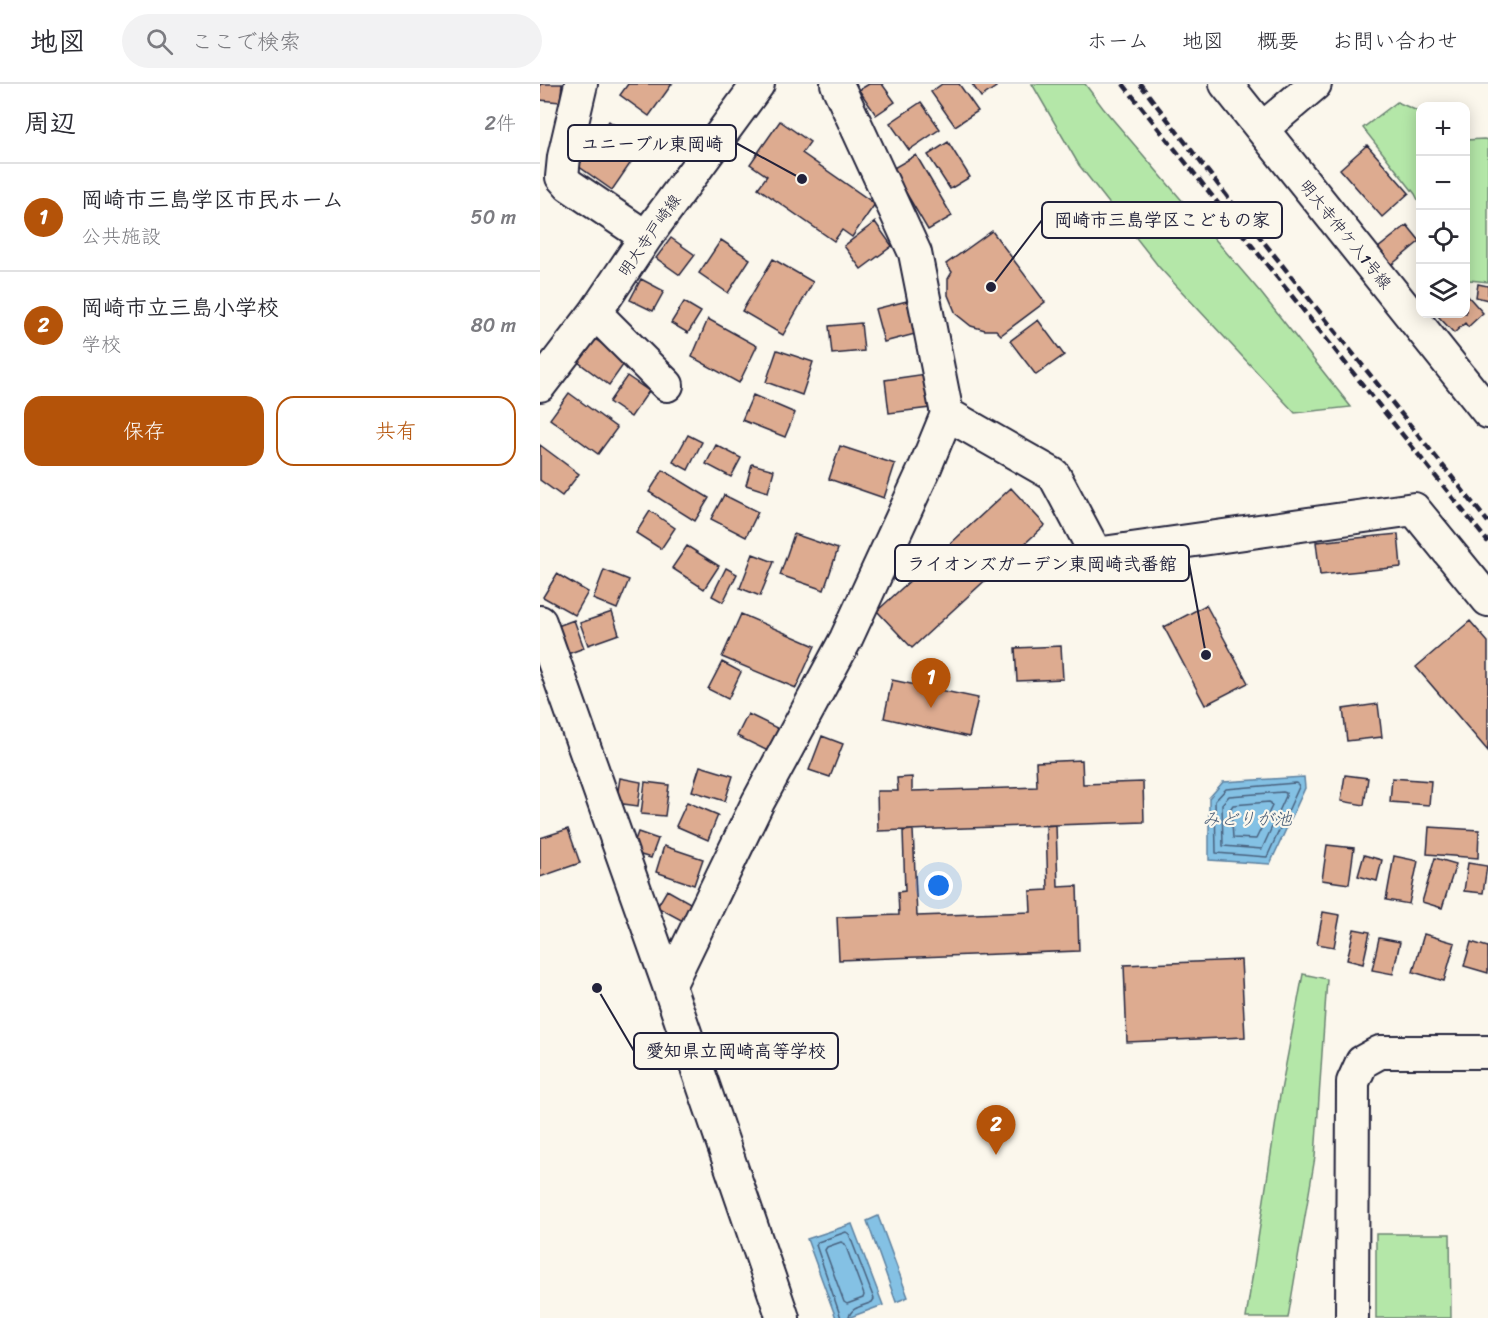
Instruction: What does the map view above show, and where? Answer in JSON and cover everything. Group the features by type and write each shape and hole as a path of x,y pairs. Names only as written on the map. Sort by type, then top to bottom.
{"street":[{"path":"581,84 561,177 569,185 646,237"},
{"name":"明大寺戸崎線","path":"540,385 595,313 646,237 758,84"},
{"path":"669,986 758,802 846,639 924,470 947,414 915,253 837,84"},
{"name":"明大寺仲ケ入1号線","path":"1226,84 1488,412"},
{"path":"1262,129 1315,84"},
{"path":"595,313 667,385"},
{"path":"947,414 1054,475 1096,554 1414,509 1488,600"},
{"path":"540,622 669,986 783,1318"},
{"path":"1353,1318 1353,1082 1362,1062 1380,1052 1488,1052"}],"green space":[{"path":"1032,84 1085,84 1261,293 1351,407 1295,413 1159,267 1079,165"},
{"path":"1397,102 1416,110 1416,196 1415,194 1363,128"},
{"path":"1470,140 1488,140 1488,282 1470,280"},
{"path":"1303,974 1327,979 1315,1157 1288,1318 1246,1318 1279,1101"},
{"path":"1376,1234 1450,1234 1451,1318 1376,1318"}],"water":[{"name":"みどりが池","path":"1304,777 1305,788 1270,864 1209,860 1209,798 1223,782"},
{"path":"878,1216 908,1297 896,1302 867,1221"},
{"path":"852,1224 883,1305 848,1318 836,1318 807,1239"}],"building":[{"path":"540,84 562,84 560,102 540,100"},
{"path":"628,84 672,84 649,116 620,95"},
{"path":"869,84 882,84 895,102 876,115 859,90"},
{"path":"942,84 959,84 978,111 955,126 931,92"},
{"path":"972,84 994,84 996,87 981,97"},
{"path":"921,102 940,129 909,150 890,123"},
{"path":"609,121 643,145 612,190 578,166"},
{"path":"780,121 810,142 802,153 875,204 852,237 842,230 834,241 758,188 767,176 750,164"},
{"path":"948,142 970,177 950,189 928,155"},
{"path":"1367,145 1409,193 1382,217 1340,169"},
{"path":"916,155 952,216 928,230 892,169"},
{"path":"875,222 892,246 861,269 844,246"},
{"path":"1407,225 1416,236 1416,244 1390,266 1377,249"},
{"path":"992,231 1045,302 1001,335 996,330 971,326 956,314 948,295 948,279 952,272 946,264"},
{"path":"671,238 695,255 680,275 656,258"},
{"path":"721,240 750,259 728,293 699,273"},
{"path":"773,259 813,282 783,335 742,311"},
{"path":"641,279 664,291 653,311 630,300"},
{"path":"1478,284 1488,286 1488,300 1476,297"},
{"path":"1470,298 1483,313 1468,327 1465,323 1454,333 1440,318 1470,318"},
{"path":"907,301 915,334 884,342 875,309"},
{"path":"684,302 701,312 688,333 671,323"},
{"path":"708,319 757,346 739,383 692,357"},
{"path":"1038,320 1064,355 1036,375 1010,341"},
{"path":"861,323 864,351 832,354 829,326"},
{"path":"595,339 626,361 609,385 578,362"},
{"path":"777,350 813,362 802,395 766,382"},
{"path":"926,374 930,408 889,413 885,380"},
{"path":"627,376 649,391 631,417 609,402"},
{"path":"569,393 617,428 598,454 550,419"},
{"path":"753,395 795,413 785,437 742,420"},
{"path":"688,435 702,442 688,470 673,462"},
{"path":"540,445 579,474 562,496 540,480"},
{"path":"716,445 741,458 731,477 706,464"},
{"path":"840,446 895,464 884,498 829,479"},
{"path":"752,464 774,470 768,492 746,485"},
{"path":"663,470 709,498 695,521 649,492"},
{"path":"1011,488 1045,525 912,648 877,611"},
{"path":"724,495 758,512 746,537 711,519"},
{"path":"650,511 675,528 661,549 636,533"},
{"path":"794,534 838,549 824,590 780,575"},
{"path":"1398,534 1401,567 1320,575 1316,542"},
{"path":"687,546 719,566 704,589 672,568"},
{"path":"753,554 774,562 760,596 740,588"},
{"path":"726,568 737,574 723,602 712,596"},
{"path":"604,570 629,580 617,609 593,599"},
{"path":"557,574 588,592 575,615 543,597"},
{"path":"1206,605 1248,683 1205,705 1164,627"},
{"path":"612,612 619,634 588,645 580,623"},
{"path":"741,614 815,646 796,688 722,657"},
{"path":"574,620 584,648 562,656 552,628"},
{"path":"1470,621 1488,642 1488,751 1416,667"},
{"path":"1061,646 1063,679 1017,681 1015,648"},
{"path":"722,662 741,672 728,699 708,689"},
{"path":"892,680 978,698 969,737 884,718"},
{"path":"1378,704 1382,737 1347,741 1343,709"},
{"path":"748,714 779,729 768,751 737,736"},
{"path":"822,736 843,744 830,777 809,770"},
{"path":"1082,760 1083,784 1143,782 1144,822 878,831 877,791 898,791 897,778 912,777 912,791 1037,787 1036,762"},
{"path":"700,766 733,776 725,801 692,791"},
{"path":"1345,775 1368,778 1364,805 1341,801"},
{"path":"620,778 641,782 638,806 616,803"},
{"path":"1392,778 1431,781 1429,805 1390,802"},
{"path":"645,782 669,785 665,816 641,814"},
{"path":"687,802 718,815 708,840 676,826"},
{"path":"1056,825 1058,887 1077,886 1079,951 839,960 837,917 899,915 898,892 905,891 903,831 913,830 917,916 1031,912 1030,891 1048,890 1046,826"},
{"path":"1429,827 1479,830 1478,858 1427,854"},
{"path":"568,829 580,863 540,877 540,838"},
{"path":"638,832 658,839 651,858 631,852"},
{"path":"1327,845 1354,848 1349,884 1322,880"},
{"path":"664,846 703,859 694,885 656,872"},
{"path":"1364,855 1382,860 1377,881 1358,876"},
{"path":"1394,856 1418,861 1409,904 1386,900"},
{"path":"1435,858 1456,864 1442,908 1422,902"},
{"path":"1468,863 1487,866 1483,893 1464,891"},
{"path":"667,890 692,904 683,921 657,907"},
{"path":"1323,912 1340,915 1334,947 1317,944"},
{"path":"1354,929 1370,932 1363,964 1347,960"},
{"path":"1424,934 1455,943 1444,981 1413,972"},
{"path":"1379,938 1400,942 1393,974 1372,970"},
{"path":"1471,942 1488,947 1488,973 1464,966"},
{"path":"1241,960 1245,1037 1127,1042 1124,965"}],"railway":[{"path":"1123,84 1488,542"},
{"path":"1140,84 1488,522"}],"place":[{"name":"ユニーブル東岡崎","path":"802,179"},
{"name":"岡崎市三島学区こどもの家","path":"991,287"},
{"name":"ライオンズガーデン東岡崎弐番館","path":"1206,655"},
{"name":"岡崎市三島学区市民ホーム","path":"931,708"},
{"name":"愛知県立岡崎高等学校","path":"597,988"},
{"name":"岡崎市立三島小学校","path":"996,1155"}]}
